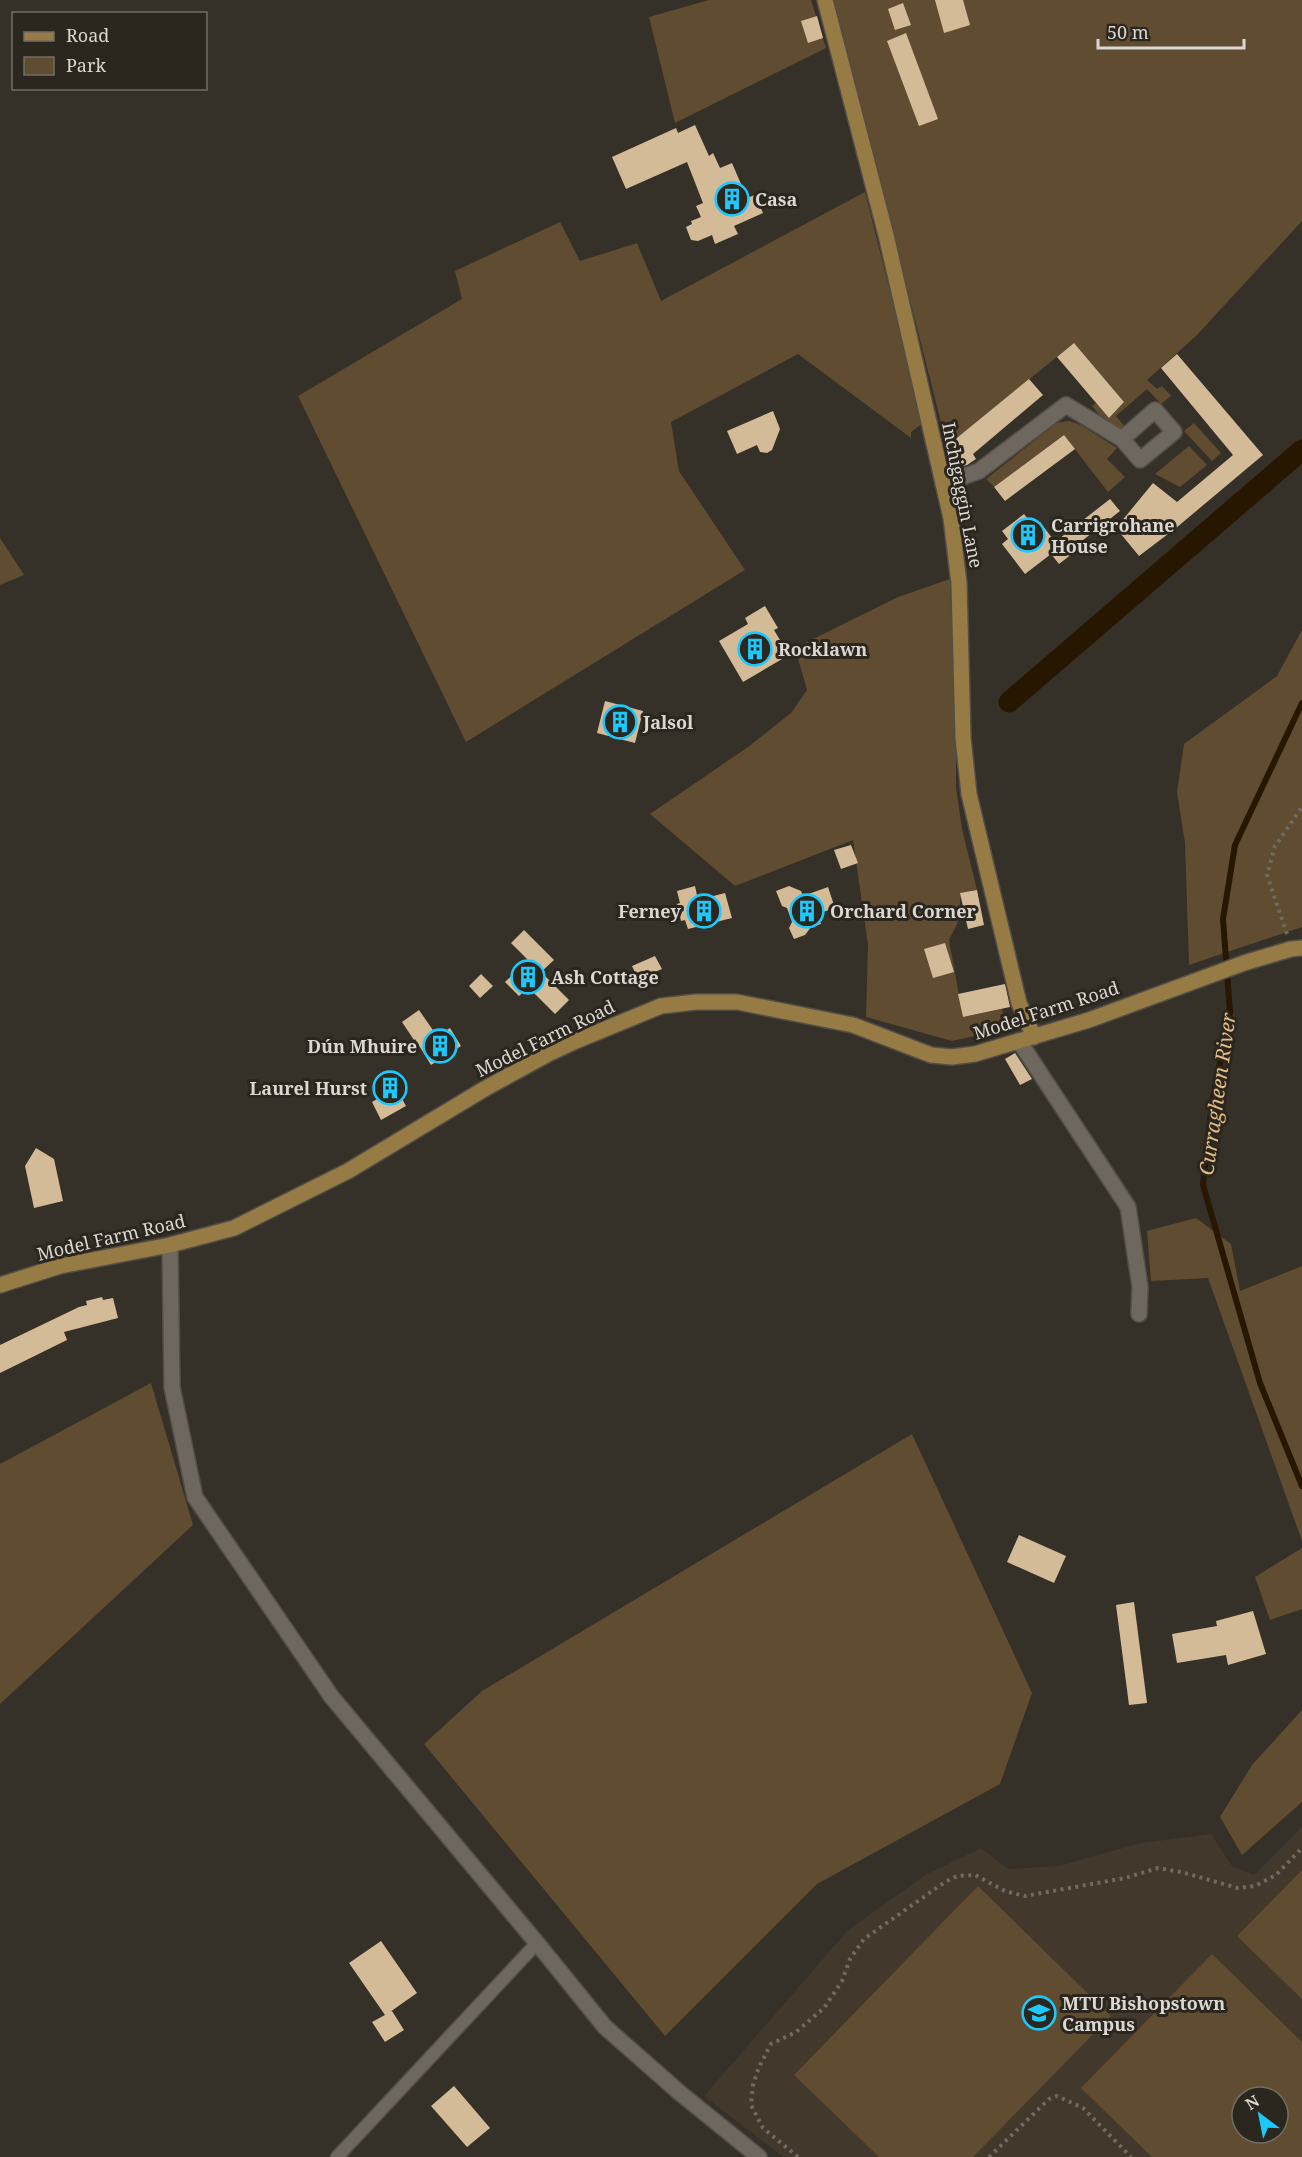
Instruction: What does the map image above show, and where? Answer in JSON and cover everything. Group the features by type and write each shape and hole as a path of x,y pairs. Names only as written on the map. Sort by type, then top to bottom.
{"main road":[{"name":"Inchigaggin Lane","path":"825,0 886,235 951,518 959,583 963,738 969,794 1027,1039"},
{"name":"Model Farm Road","path":"0,1285 60,1266 170,1245 234,1228 348,1171 486,1088 550,1053 662,1006 696,1002 737,1002 852,1026 931,1055 952,1057 975,1054 1089,1020 1244,963 1297,949"}],"street":[{"path":"943,484 979,471 1066,405 1122,439"},
{"path":"1027,1039 1128,1207 1140,1287 1139,1314"},
{"path":"170,1245 172,1387 195,1497 331,1696 605,2027 680,2093 759,2157"}],"lane":[{"path":"337,2157 537,1943"}],"path":[{"path":"1297,949 1268,875 1275,846 1302,807"},
{"path":"798,2157 763,2128 751,2104 753,2085 771,2044 796,2032 824,2008 842,1981 850,1959 864,1939 945,1882 957,1876 975,1875 1005,1891 1025,1896 1125,1878 1158,1868 1238,1888 1255,1886 1276,1875 1302,1848"},
{"path":"989,2157 1049,2098 1057,2096 1083,2108 1131,2157"}],"shaded area":[{"name":"MTU Bishopstown Campus","path":"1302,1827 1302,2157 783,2157 704,2096 848,1930 927,1874 981,1848 1008,1869 1058,1866 1141,1843 1211,1834 1232,1866 1254,1875"}],"green space":[{"path":"709,0 811,0 826,48 675,123 649,17"},
{"path":"834,0 1302,0 1302,221 1197,335 1147,380 1157,389 1162,386 1171,396 1161,404 1147,389 1116,416 1125,427 1121,429 1105,422 1092,406 1096,403 1109,418 1124,402 1074,343 947,446"},
{"path":"865,192 923,423 911,432 911,438 798,354 671,422 679,471 745,570 466,742 298,396 462,299 455,271 560,222 580,261 637,243 661,301"},
{"path":"1069,421 1081,425 1117,448 1107,459 1125,477 1108,492 1064,435 994,487 986,479 1057,423"},
{"path":"1194,423 1221,453 1212,461 1184,431"},
{"path":"1189,446 1207,465 1180,487 1155,474"},
{"path":"0,538 24,575 0,585"},
{"path":"950,579 956,787 962,829 977,890 961,893 958,922 949,940 963,1017 1002,1009 1006,1029 952,1041 866,1017 868,945 853,840 735,886 650,814 748,747 791,713 807,690 795,648 898,597"},
{"path":"1302,630 1302,927 1189,965 1185,843 1177,792 1184,744 1277,676"},
{"path":"1196,1218 1231,1244 1240,1291 1302,1266 1302,1541 1208,1278 1151,1281 1147,1231"},
{"path":"151,1383 193,1525 0,1704 0,1464"},
{"path":"912,1434 1032,1693 1000,1784 817,1884 665,2036 424,1744 482,1691"},
{"path":"1302,1548 1302,1609 1270,1620 1255,1577"},
{"path":"1302,1710 1302,1802 1242,1855 1220,1817 1252,1765"},
{"path":"1302,1870 1302,1999 1237,1936"},
{"path":"978,1886 1111,2016 973,2157 879,2157 794,2075"},
{"path":"1212,1954 1302,2042 1302,2157 1152,2157 1081,2088"}],"building":[{"path":"935,0 963,0 970,25 944,33"},
{"path":"903,3 911,25 895,30 888,9"},
{"path":"817,16 823,38 808,43 801,21"},
{"path":"906,33 938,119 919,126 887,41"},
{"path":"695,125 709,156 713,153 720,168 732,163 747,198 755,195 763,213 734,226 738,234 715,244 712,235 698,241 691,240 686,227 692,224 691,221 701,217 696,206 703,203 687,162 626,189 612,157 676,128 678,133"},
{"path":"1074,343 1124,402 1109,418 1057,357"},
{"path":"1177,354 1263,455 1139,556 1116,528 1153,483 1177,502 1233,455 1161,368"},
{"path":"1029,379 1043,395 973,454 976,459 956,468 947,446"},
{"path":"773,411 780,429 772,450 767,453 760,452 757,445 737,454 727,431"},
{"path":"1064,435 1075,449 1005,501 994,487"},
{"name":"Carrigrohane House","path":"1110,499 1120,511 1078,544 1081,547 1059,564 1051,554 1025,574 1002,544 1008,539 1002,531 1024,514 1034,527 1040,522 1055,542"},
{"name":"Rocklawn","path":"765,606 778,628 774,630 789,655 743,682 719,641 748,624 745,618"},
{"name":"Jalsol","path":"605,701 643,711 635,743 597,733"},
{"path":"851,845 858,863 841,869 834,850"},
{"name":"Ferney","path":"695,886 698,900 725,893 732,918 688,929 685,920 681,921 677,891"},
{"name":"Orchard Corner","path":"789,886 801,891 803,896 828,887 835,908 817,914 821,924 811,927 805,935 794,939 789,928 792,922 787,908 782,906 776,891"},
{"path":"977,890 984,925 968,929 960,893"},
{"name":"Ash Cottage","path":"524,930 554,960 541,972 569,1000 555,1014 528,987 519,996 505,982 528,960 511,943"},
{"path":"945,943 954,972 933,978 924,949"},
{"path":"655,956 662,969 638,979 632,966"},
{"path":"481,974 493,986 480,998 469,986"},
{"path":"1005,984 1010,1007 963,1017 958,994"},
{"path":"419,1010 437,1036 450,1028 461,1046 431,1065 402,1022"},
{"path":"1015,1053 1032,1079 1020,1085 1005,1059"},
{"name":"Laurel Hurst","path":"396,1088 406,1106 381,1120 372,1102"},
{"path":"36,1148 54,1159 63,1201 34,1208 25,1166"},
{"path":"102,1297 103,1300 113,1298 118,1318 64,1332 67,1340 0,1373 0,1345 87,1305 86,1301"},
{"path":"1019,1535 1066,1556 1054,1583 1007,1562"},
{"path":"1134,1602 1147,1703 1129,1705 1116,1605"},
{"path":"1253,1611 1266,1654 1228,1665 1226,1655 1177,1663 1172,1634 1217,1626 1216,1621"},
{"path":"381,1941 417,1993 390,2012 392,2011 404,2030 385,2042 372,2022 385,2015 349,1963"},
{"path":"454,2086 490,2128 467,2147 431,2106"}],"waterway":[{"path":"1009,702 1302,450"},
{"name":"Curragheen River","path":"1302,703 1235,845 1223,919 1230,1012 1212,1103 1203,1185 1260,1383 1302,1486"}],"place":[{"name":"Casa","path":"732,199"},
{"name":"Carrigrohane House","path":"1028,535"},
{"name":"Rocklawn","path":"755,649"},
{"name":"Jalsol","path":"620,722"},
{"name":"Ferney","path":"704,911"},
{"name":"Orchard Corner","path":"807,911"},
{"name":"Ash Cottage","path":"528,977"},
{"name":"Dún Mhuire","path":"440,1046"},
{"name":"Laurel Hurst","path":"390,1088"},
{"name":"MTU Bishopstown Campus","path":"1039,2013"}]}
